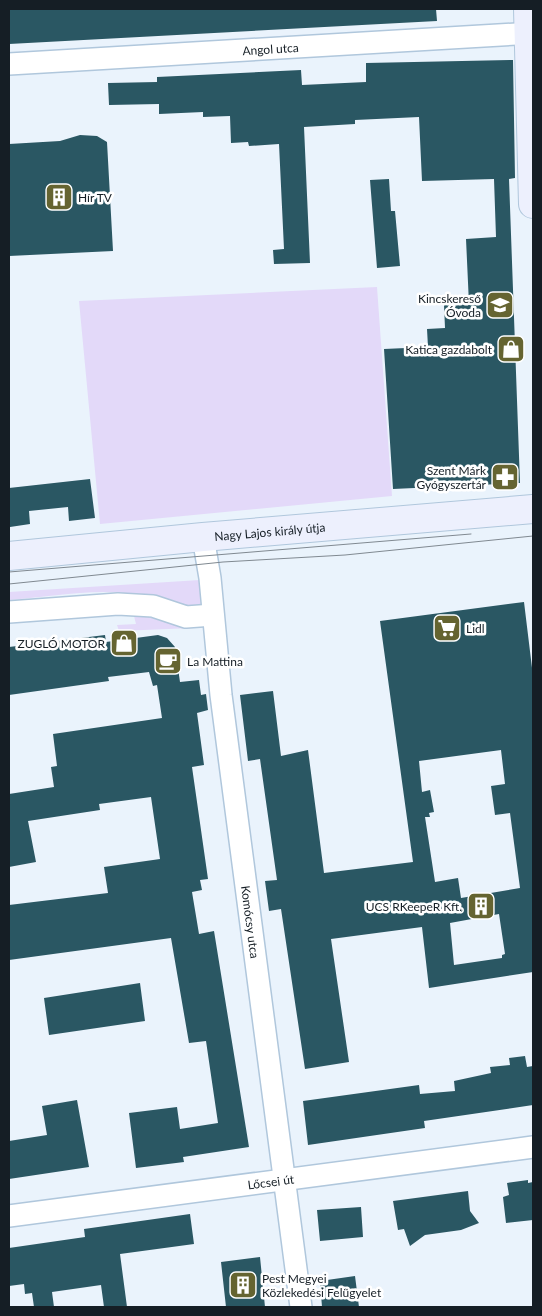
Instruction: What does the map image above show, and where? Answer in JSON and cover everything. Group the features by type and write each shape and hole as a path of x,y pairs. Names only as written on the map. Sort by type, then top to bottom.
{"main road":[{"path":"530,25 533,204"},
{"name":"Nagy Lajos király útja","path":"9,556 203,537 533,509"}],"street":[{"name":"Angol utca","path":"9,64 530,25"},
{"name":"Komócsy utca","path":"203,537 210,578 221,695 301,1307"},
{"path":"9,612 118,604 153,606 186,617 213,615"},
{"name":"Lőcsei út","path":"9,1216 533,1147"}],"shaded area":[{"path":"377,287 392,496 100,524 79,301"},
{"path":"200,580 201,607 194,612 154,598 123,593 90,592 9,600 9,592"},
{"path":"133,612 161,621 193,625 193,628 119,631 117,625 136,624"}],"building":[{"path":"9,9 436,9 437,21 9,44"},
{"path":"513,60 515,178 509,179 520,483 393,489 384,349 428,347 427,329 445,328 444,305 469,304 466,239 496,237 494,179 422,181 419,117 355,120 355,124 304,127 310,263 274,264 273,250 284,249 279,144 249,146 248,142 231,143 230,116 203,117 203,112 159,114 159,104 109,105 108,83 157,82 157,77 301,70 302,85 366,82 366,63"},
{"name":"Hír TV","path":"80,135 97,136 107,142 113,251 9,256 9,144 60,141"},
{"path":"389,179 391,211 395,211 400,266 377,268 370,180"},
{"path":"90,479 95,518 69,521 68,507 29,511 30,524 10,527 9,488"},
{"path":"524,602 533,676 533,972 429,988 422,927 331,939 349,1062 305,1069 281,909 269,911 265,881 277,880 260,759 248,761 240,695 273,691 281,756 308,750 324,873 413,862 380,621","holes":["501,750 505,784 491,786 495,815 510,813 520,888 461,898 458,878 435,882 425,817 430,817 429,813 434,812 430,790 422,792 419,761","499,914 505,954 502,955 502,958 454,965 450,923"]},
{"path":"105,635 106,642 158,635 167,638 175,647 180,682 199,680 201,695 206,694 208,710 197,713 204,765 192,767 208,879 200,880 202,890 192,892 199,934 214,931 249,1147 183,1157 184,1162 136,1168 129,1113 177,1107 180,1129 218,1123 206,1041 189,1043 171,938 9,960 9,905 108,893 104,867 160,859 151,797 99,804 100,810 28,821 36,862 9,867 9,794 54,787 51,767 57,766 53,734 162,718 157,685 153,686 149,672 108,677 109,681 9,695 9,647"},
{"path":"140,983 145,1021 49,1035 44,998"},
{"path":"525,1056 527,1067 533,1066 533,1105 424,1121 425,1128 308,1145 303,1101 419,1085 420,1094 455,1091 454,1081 491,1073 490,1067 510,1065 509,1058"},
{"path":"77,1100 89,1167 9,1179 9,1141 47,1135 42,1106"},
{"path":"528,1180 528,1183 533,1182 533,1220 506,1223 503,1197 509,1195 507,1183"},
{"path":"468,1191 470,1211 479,1223 461,1230 425,1235 410,1246 404,1229 398,1230 393,1201"},
{"path":"361,1207 363,1237 320,1241 317,1210"},
{"path":"190,1214 194,1244 120,1254 127,1307 104,1307 101,1285 52,1292 54,1307 34,1307 32,1293 25,1294 24,1284 9,1286 9,1248 85,1237 84,1229"},
{"name":"Pest Megyei Közlekedési Felügyelet","path":"260,1257 265,1307 226,1307 221,1262"},
{"path":"355,1276 359,1307 322,1307 320,1281"}],"tram line":[{"path":"9,572 471,534"},
{"path":"9,584 223,562 345,555 533,536"}],"place":[{"name":"Hír TV","path":"59,197"},
{"name":"Kincskereső Óvoda","path":"500,305"},
{"name":"Katica gazdabolt","path":"511,349"},
{"name":"Szent Márk Gyógyszertár","path":"505,477"},
{"name":"Lidl","path":"447,628"},
{"name":"ZUGLÓ MOTOR","path":"124,643"},
{"name":"La Mattina","path":"168,661"},
{"name":"UCS RKeepeR Kft.","path":"481,906"},
{"name":"Pest Megyei Közlekedési Felügyelet","path":"243,1285"}]}
